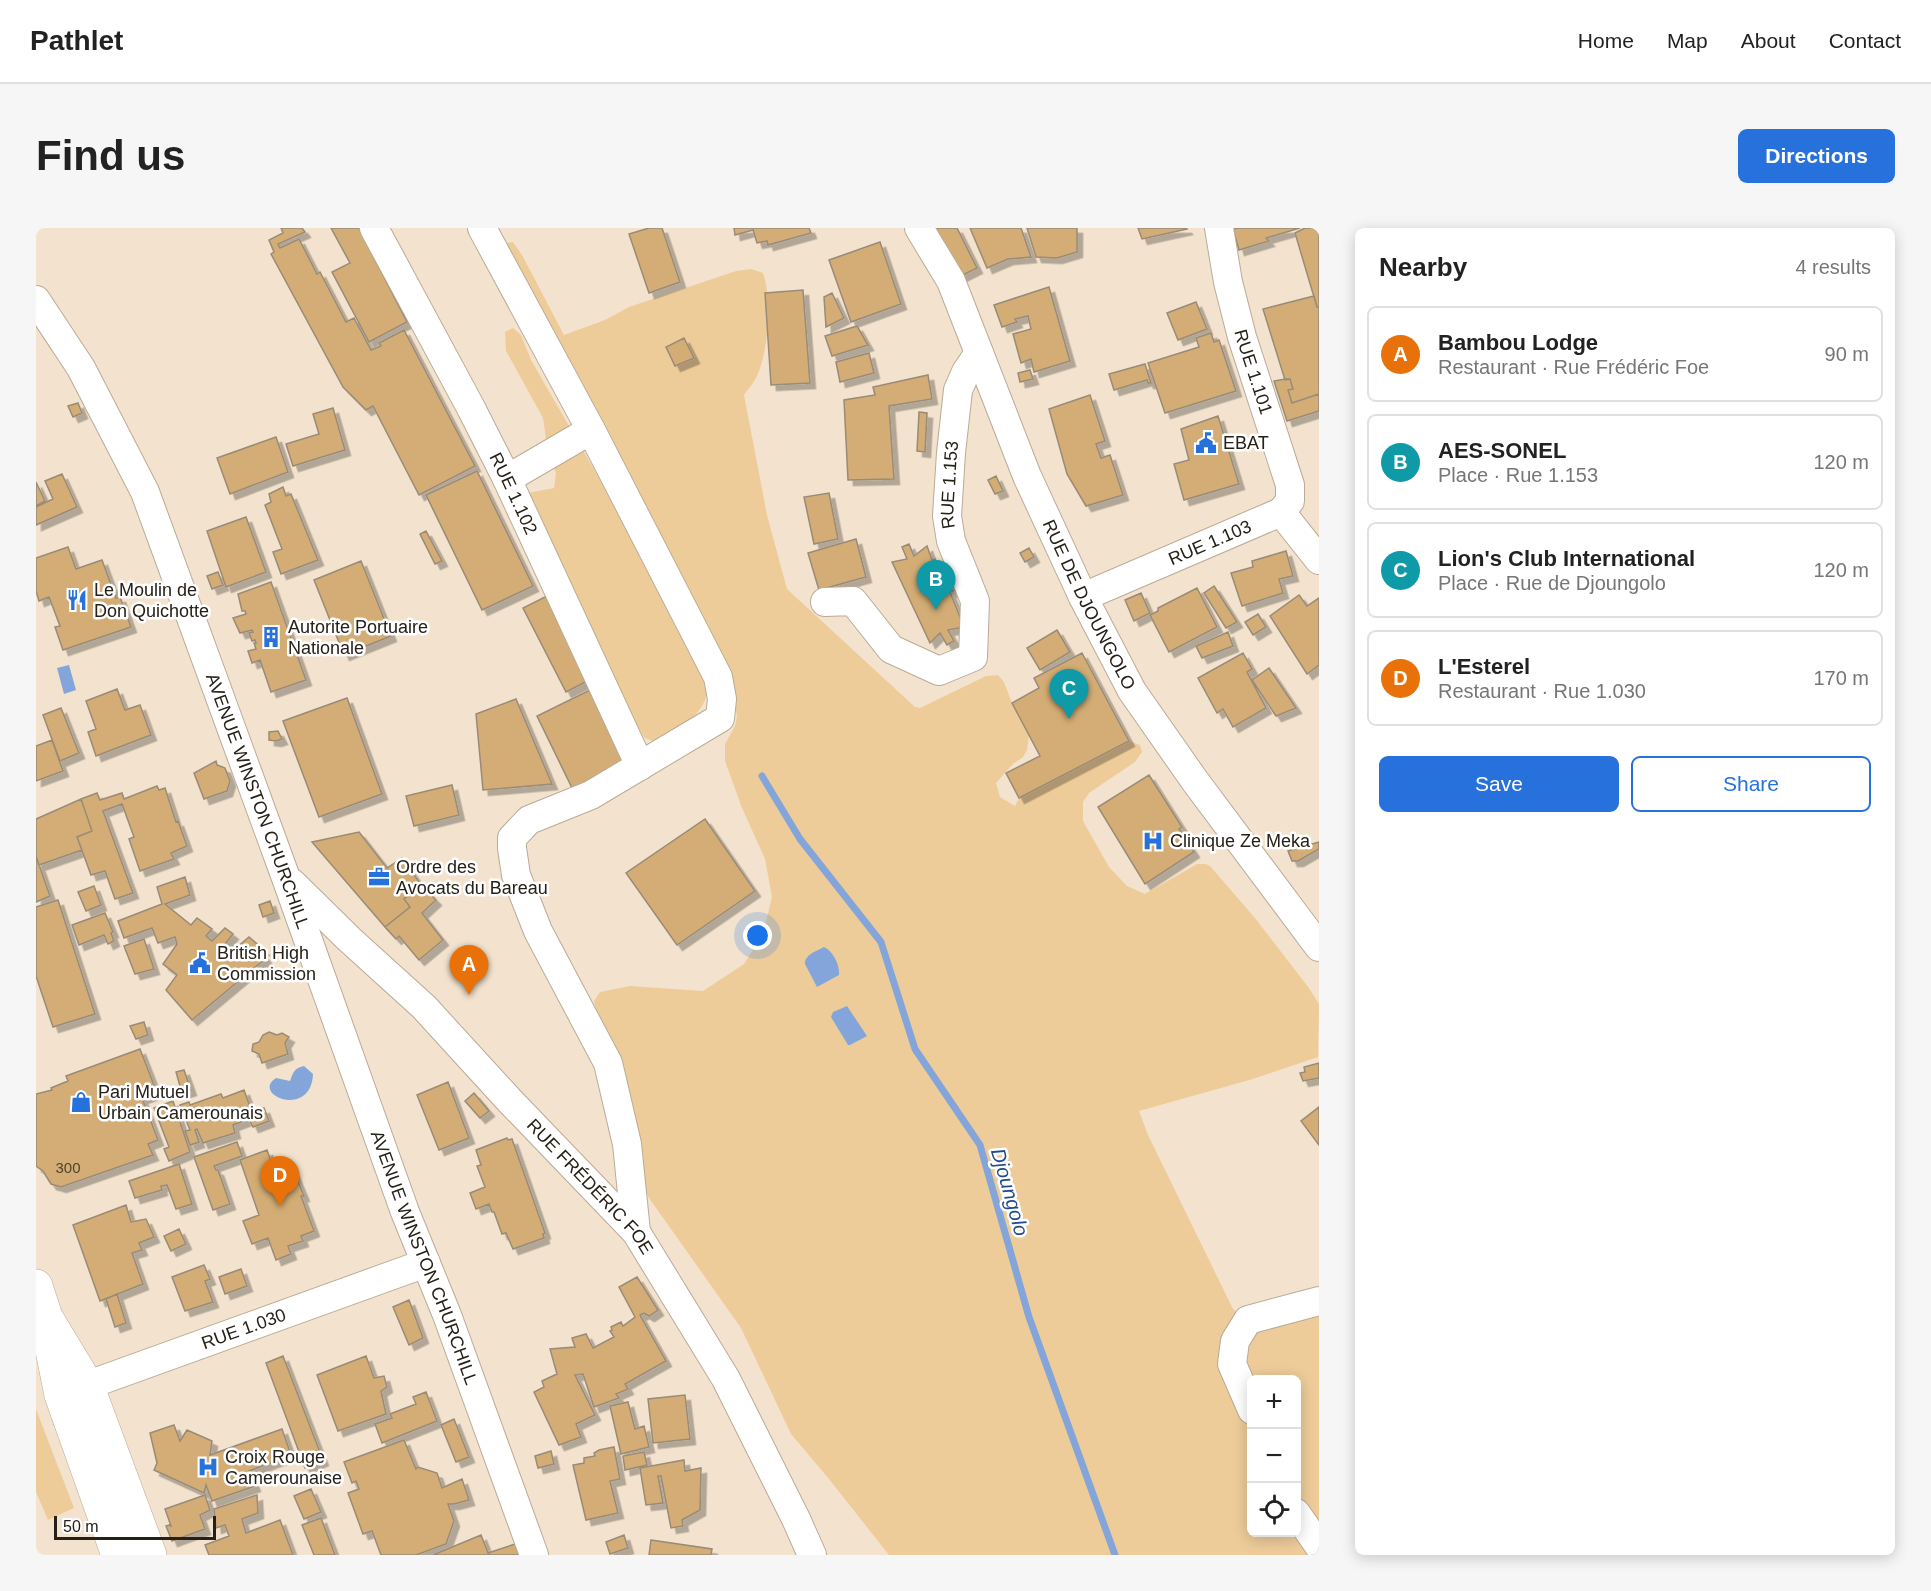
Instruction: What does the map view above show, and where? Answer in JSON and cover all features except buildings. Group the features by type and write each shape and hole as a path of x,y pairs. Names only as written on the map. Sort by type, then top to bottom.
{"main road":[{"path":"36,1286 46,1317 56,1374 74,1390 150,1555"},
{"path":"74,1390 118,1555"}],"street":[{"name":"RUE 1.102","path":"374,228 507,479 640,766"},
{"path":"482,228 591,430 718,677 722,699 720,718 591,795 529,820 512,838 516,875 538,932 608,1063 627,1144 636,1232"},
{"name":"RUE DE DJOUNGOLO","path":"919,228 951,281 1027,476 1083,597 1132,691 1195,781 1319,947"},
{"name":"RUE 1.101","path":"1219,228 1228,282 1242,337 1290,485 1290,501 1281,512"},
{"name":"AVENUE WINSTON CHURCHILL","path":"36,300 81,368 145,492 405,1212 534,1555"},
{"name":"RUE 1.153","path":"825,602 853,601 891,649 939,671 973,657 975,601 951,541 947,516 958,390 966,372 979,353"},
{"path":"507,479 591,430"},
{"path":"1281,512 1319,561"},
{"name":"RUE 1.103","path":"1083,597 1281,512"},
{"name":"RUE FRÉDÉRIC FOE","path":"286,878 424,1008 636,1232 726,1379 812,1555"},
{"name":"RUE 1.030","path":"74,1390 426,1263"},
{"path":"1247,1400 1232,1364 1235,1341 1248,1320 1319,1301"},
{"path":"1301,1520 1319,1546"}],"shaded area":[{"path":"513,242 522,255 564,335 605,320 629,307 736,271 751,269 763,273 768,297 767,339 757,376 744,395 767,515 787,589 915,707 920,708 986,676 998,675 1004,682 1029,735 1027,750 1023,757 1013,764 996,783 1000,797 1015,806 1019,798 1129,741 1140,745 1142,752 1135,762 1089,793 1083,802 1083,821 1109,867 1127,886 1145,894 1197,864 1210,866 1255,918 1319,1004 1318,1057 1253,1079 1139,1111 1148,1135 1233,1309 1239,1314 1319,1304 1319,1555 889,1555 791,1434 741,1328 649,1198 637,1175 594,1001 600,992 630,986 703,991 744,964 763,934 772,897 765,859 742,808 725,761 725,744 735,726 737,716 734,701 505,243"},
{"path":"513,328 521,335 531,360 595,471 704,678 707,695 704,703 695,716 668,738 653,741 644,737 605,670 528,493 554,488 556,473 548,453 543,418 506,351 505,332"},
{"path":"36,1409 74,1508 48,1520 36,1492"}],"water":[{"path":"69,665 76,690 64,694 57,668"},
{"path":"824,947 835,959 839,975 817,987 805,964 812,953"},
{"path":"847,1006 867,1036 850,1045 831,1017 833,1012"},
{"path":"304,1066 313,1074 310,1088 303,1096 294,1100 284,1099 271,1091 270,1084 276,1078 290,1081 293,1073"}],"waterway":[{"name":"Djoungolo","path":"762,776 800,839 881,942 915,1049 980,1145 1029,1317 1115,1555"}],"place":[{"name":"EBAT","path":"1206,443"},
{"name":"Le Moulin de Don Quichotte","path":"77,600"},
{"name":"AES-SONEL","path":"936,610"},
{"name":"Autorite Portuaire Nationale","path":"271,637"},
{"name":"Lion's Club International","path":"1069,719"},
{"name":"Clinique Ze Meka","path":"1153,841"},
{"name":"Ordre des Avocats du Bareau","path":"379,877"},
{"name":"British High Commission","path":"200,963"},
{"name":"Bambou Lodge","path":"469,995"},
{"name":"Pari Mutuel Urbain Camerounais","path":"81,1102"},
{"name":"L'Esterel","path":"280,1206"},
{"name":"Croix Rouge Camerounaise","path":"208,1467"}]}
